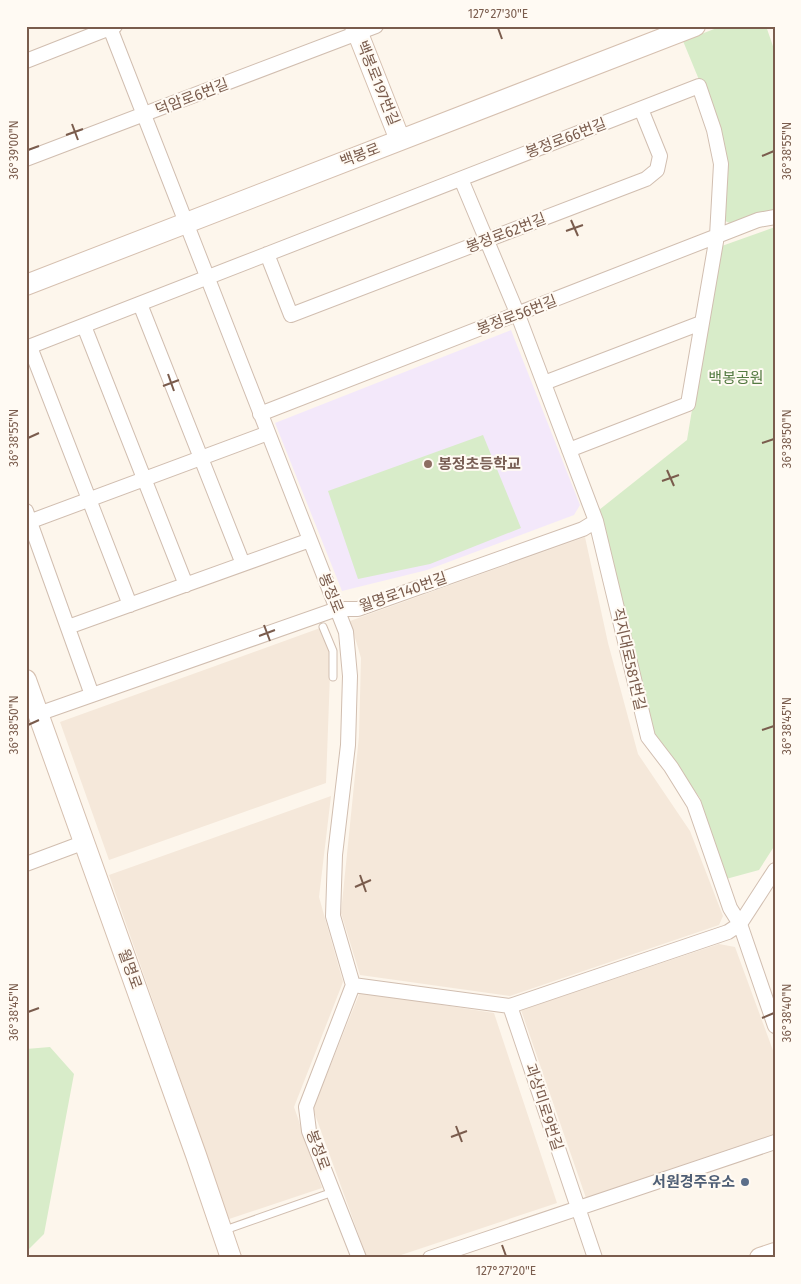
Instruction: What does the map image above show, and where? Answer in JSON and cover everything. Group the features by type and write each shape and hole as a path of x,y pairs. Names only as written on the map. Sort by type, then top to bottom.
{"street":[{"name":"덕암로6번길","path":"26,159 144,115 356,30 376,26"},
{"name":"백봉로","path":"26,285 694,26"},
{"path":"26,61 112,27"},
{"name":"봉정로","path":"112,27 207,278 346,632 350,676 348,745 335,855 333,916 353,985 306,1107 309,1131 360,1258"},
{"name":"백봉로197번길","path":"356,30 400,140"},
{"name":"봉정로66번길","path":"28,348 699,86 714,130 722,164 717,236 688,404 569,450"},
{"name":"봉정로62번길","path":"267,254 291,315 646,179 657,170 660,156 641,109"},
{"name":"직지대로581번길","path":"461,179 518,315 596,521 648,737 671,767 694,804 730,908 740,924 772,1008 775,1026"},
{"name":"봉정로56번길","path":"260,414 758,220 775,217"},
{"path":"140,304 243,564"},
{"path":"544,383 701,323"},
{"path":"84,326 186,584"},
{"path":"28,348 90,499 130,604"},
{"path":"92,695 27,518 90,499 268,433"},
{"name":"월명로140번길","path":"38,714 337,609 358,609 583,528 596,521"},
{"path":"68,627 310,540"},
{"name":"월명로","path":"26,680 231,1258"},
{"path":"26,864 85,842"},
{"path":"353,985 510,1006 728,932 740,924 775,870"},
{"name":"과상미로9번길","path":"510,1006 577,1208 596,1258"},
{"path":"430,1258 775,1142"},
{"path":"760,1258 775,1253"}],"lane":[{"path":"323,627 333,651 333,677"},
{"path":"222,1231 333,1192"}],"shaded area":[{"name":"봉정초등학교","path":"511,330 580,505 574,515 427,570 342,591 275,423"},
{"path":"585,537 608,643 638,754 690,831 723,916 719,925 510,996 360,975 341,913 359,736 361,658 350,621"},
{"path":"323,627 331,647 326,783 109,860 60,722"},
{"path":"331,796 319,897 343,982 294,1107 322,1188 229,1219 109,875"},
{"path":"719,944 735,947 775,1056 775,1134 586,1198 521,1010"},
{"path":"360,992 494,1013 557,1203 392,1258 367,1258 313,1109"}],"green space":[{"path":"722,26 766,26 775,52 775,212 736,226 723,220 723,165 702,87 683,41"},
{"name":"백봉공원","path":"775,227 775,845 759,870 726,879 700,798 653,733 599,510 687,440 719,247"},
{"path":"483,435 521,528 430,564 358,579 328,491"},
{"path":"50,1047 74,1074 44,1234 26,1252 26,1049"}],"place":[{"name":"봉정초등학교","path":"428,464"},
{"name":"서원경주유소","path":"745,1182"}]}
